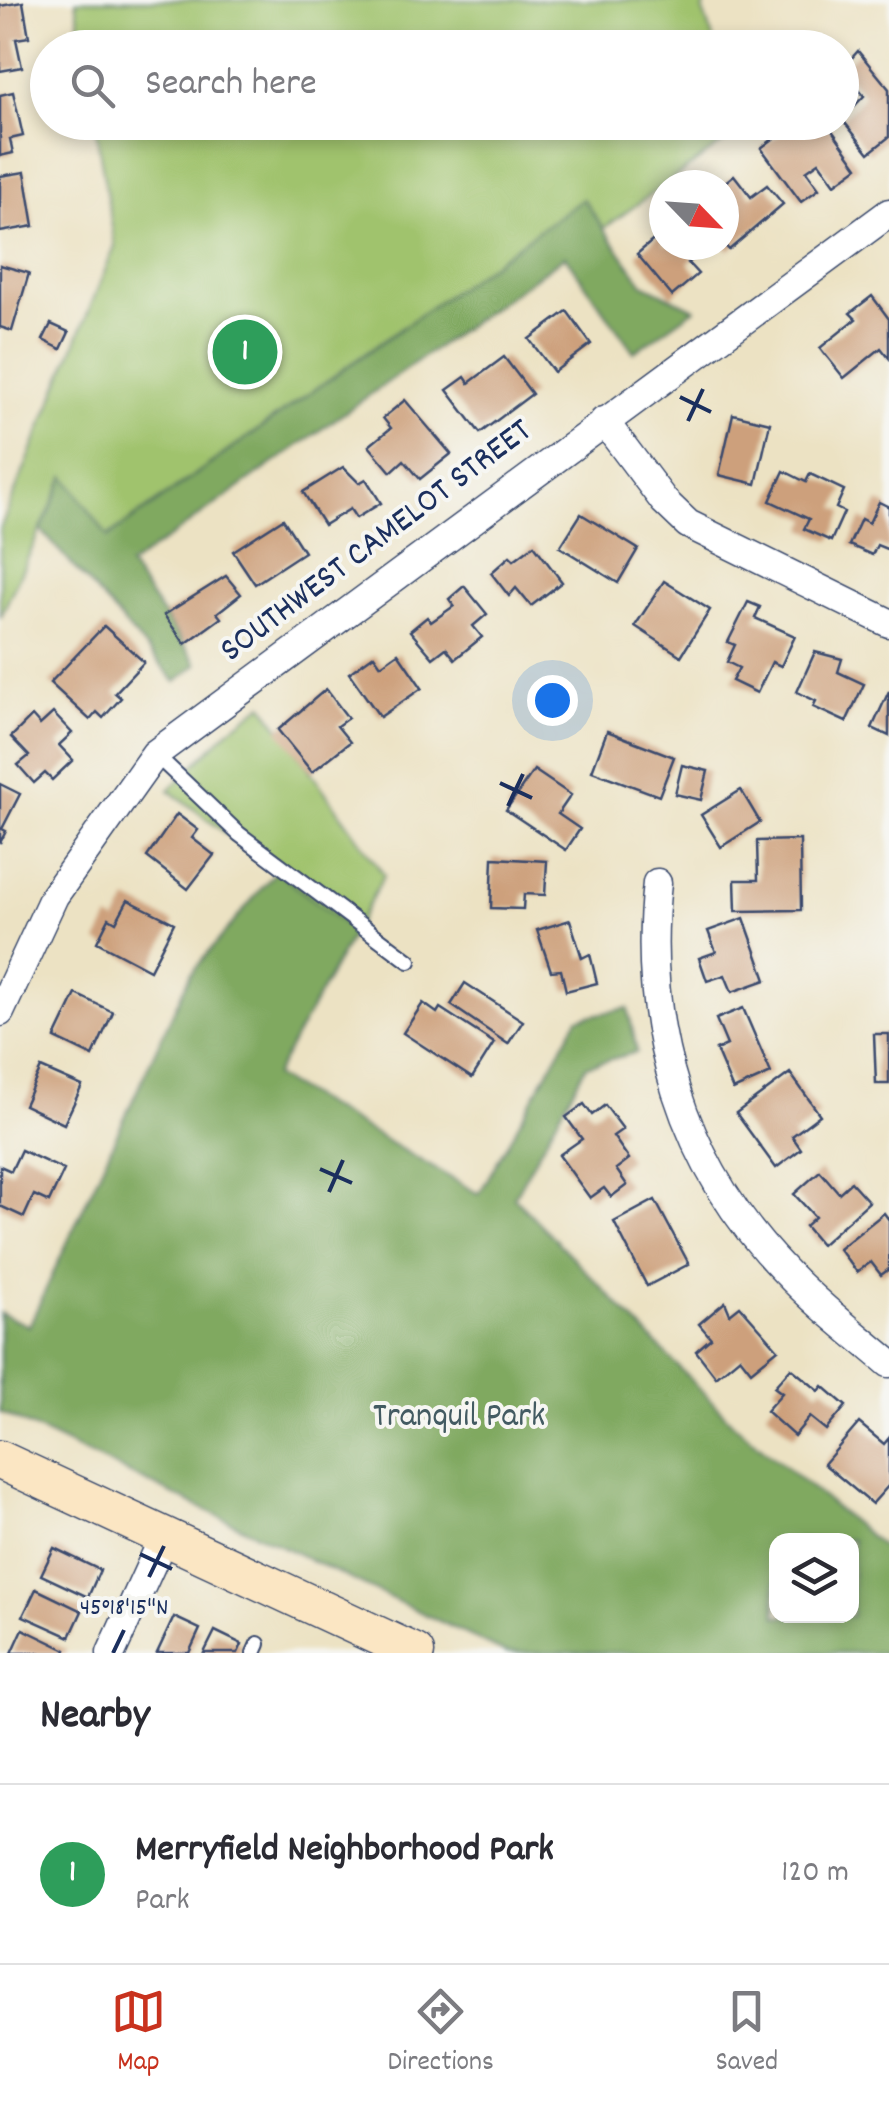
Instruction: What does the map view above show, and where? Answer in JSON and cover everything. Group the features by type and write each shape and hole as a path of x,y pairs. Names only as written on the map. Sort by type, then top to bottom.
{"street":[{"name":"SOUTHWEST CAMELOT STREET","path":"0,1012 54,896 155,754 889,213"},
{"path":"604,421 664,501 688,524 889,623"},
{"path":"657,883 650,946 658,1026 671,1079 698,1144 745,1225 784,1271 889,1363"},
{"path":"0,1460 415,1653"},
{"path":"112,1653 164,1539"}],"lane":[{"path":"155,754 239,834 409,961"}],"green space":[{"path":"76,0 706,0 703,11 710,30 80,30"},
{"path":"98,140 727,140 685,170 649,170 649,196 604,228 582,200 107,537 65,477 0,618 0,529 115,246"},
{"path":"583,199 643,284 695,309 634,352 565,256 129,566 197,664 176,682 41,530 65,476 108,537"},
{"path":"263,704 384,875 354,931 169,790 228,731"},
{"name":"Tranquil Park","path":"276,871 354,931 274,1076 479,1194 578,1018 628,1008 637,1052 586,1066 514,1197 735,1425 889,1552 889,1653 506,1653 0,1412 0,1313 29,1326 190,975"}],"building":[{"path":"23,2 29,37 16,39 22,67 0,71 0,6"},
{"path":"859,52 889,89 889,137 869,153 859,140 859,101 864,96 859,90"},
{"path":"13,92 23,136 10,139 13,153 0,156 0,95"},
{"path":"772,140 839,140 858,167 835,184 819,162 806,171 819,189 801,202 761,148"},
{"path":"25,172 34,226 0,232 0,176"},
{"path":"739,181 751,197 767,185 783,204 739,241"},
{"path":"649,244 649,260 692,260 688,263 698,274 672,296 637,254"},
{"path":"0,265 29,273 12,331 0,327"},
{"path":"872,296 889,319 889,358 881,348 844,378 820,348 856,319 850,313"},
{"path":"567,311 591,344 554,372 529,339"},
{"path":"51,324 69,332 61,349 43,340"},
{"path":"504,357 532,394 480,433 447,390 465,377 469,383"},
{"path":"405,400 451,454 420,479 404,460 391,472 369,446 391,428 383,418"},
{"path":"733,414 770,423 756,484 719,475"},
{"path":"343,467 359,483 366,479 381,503 356,518 350,509 324,525 303,492"},
{"path":"784,471 806,482 810,474 844,490 836,508 844,512 831,541 804,529 809,519 770,501"},
{"path":"879,502 889,507 889,550 877,545 872,555 849,545 861,519 869,523"},
{"path":"581,514 638,549 618,583 560,547"},
{"path":"283,519 304,552 255,584 233,551"},
{"path":"534,545 562,582 531,606 516,588 509,596 491,573 510,556 514,560"},
{"path":"226,576 241,594 217,613 221,618 185,644 164,615"},
{"path":"664,581 710,610 681,656 635,626"},
{"path":"464,586 487,614 473,626 482,637 455,659 446,648 433,658 410,631 427,617 431,622 454,606 449,599"},
{"path":"748,602 760,607 755,618 795,636 781,666 772,662 757,693 732,681 739,668 727,662 735,645 728,642"},
{"path":"104,626 144,662 115,693 121,698 103,718 97,712 90,720 50,683"},
{"path":"815,652 842,659 838,672 864,684 846,722 813,707 816,701 797,692"},
{"path":"398,653 422,688 380,717 349,673 374,655 381,665"},
{"path":"326,689 348,718 337,726 350,742 312,772 278,730"},
{"path":"889,691 889,736 872,728"},
{"path":"53,713 72,733 59,745 73,760 52,780 45,773 34,783 18,765 29,756 11,737 32,716 40,725"},
{"path":"607,731 674,757 659,796 592,771"},
{"path":"682,765 708,771 701,800 675,794"},
{"path":"534,770 571,795 558,814 580,829 566,850 506,810"},
{"path":"0,784 20,794 2,829 6,831 0,843"},
{"path":"741,790 760,822 721,847 701,815"},
{"path":"177,814 198,830 192,838 214,855 188,889 147,857"},
{"path":"800,840 801,910 736,911 735,880 758,880 757,841"},
{"path":"493,858 547,861 545,895 524,894 523,909 491,908"},
{"path":"128,900 174,923 150,970 97,942 109,918 116,922"},
{"path":"744,918 766,980 732,992 725,975 707,981 699,958 716,952 708,931"},
{"path":"570,920 582,958 590,954 597,983 566,991 561,970 551,971 537,930"},
{"path":"465,983 523,1021 508,1044 451,1005"},
{"path":"76,994 113,1012 93,1056 55,1038"},
{"path":"423,1003 437,1013 440,1008 494,1043 472,1078 403,1033"},
{"path":"743,1008 771,1073 733,1090 716,1050 727,1045 716,1019"},
{"path":"874,1034 889,1034 889,1084 876,1084"},
{"path":"41,1068 82,1086 64,1124 24,1105"},
{"path":"790,1073 820,1115 792,1136 801,1149 776,1168 736,1113"},
{"path":"584,1104 592,1115 605,1105 623,1129 613,1136 629,1159 616,1169 627,1185 611,1197 604,1188 590,1198 559,1155 582,1139 566,1117"},
{"path":"21,1150 64,1170 49,1202 34,1195 24,1217 0,1206 0,1166 11,1171"},
{"path":"820,1171 839,1193 851,1182 869,1202 821,1245 805,1226 815,1217 794,1194"},
{"path":"655,1200 689,1264 647,1286 614,1222"},
{"path":"884,1213 889,1220 889,1269 881,1275 871,1262 857,1272 839,1249"},
{"path":"725,1302 730,1314 740,1306 778,1349 751,1371 740,1357 716,1377 696,1351 711,1338 699,1324"},
{"path":"791,1368 819,1391 823,1386 846,1406 826,1430 810,1417 794,1436 766,1411 782,1393 774,1387"},
{"path":"859,1423 884,1444 889,1438 889,1485 872,1504 824,1464"},
{"path":"54,1548 100,1570 88,1597 41,1575"},
{"path":"36,1589 82,1611 70,1637 23,1616"},
{"path":"174,1617 200,1629 189,1653 157,1653"},
{"path":"23,1629 66,1650 65,1653 12,1653"},
{"path":"215,1631 242,1644 238,1653 204,1653"}],"place":[{"name":"Merryfield Neighborhood Park","path":"245,352"}]}
